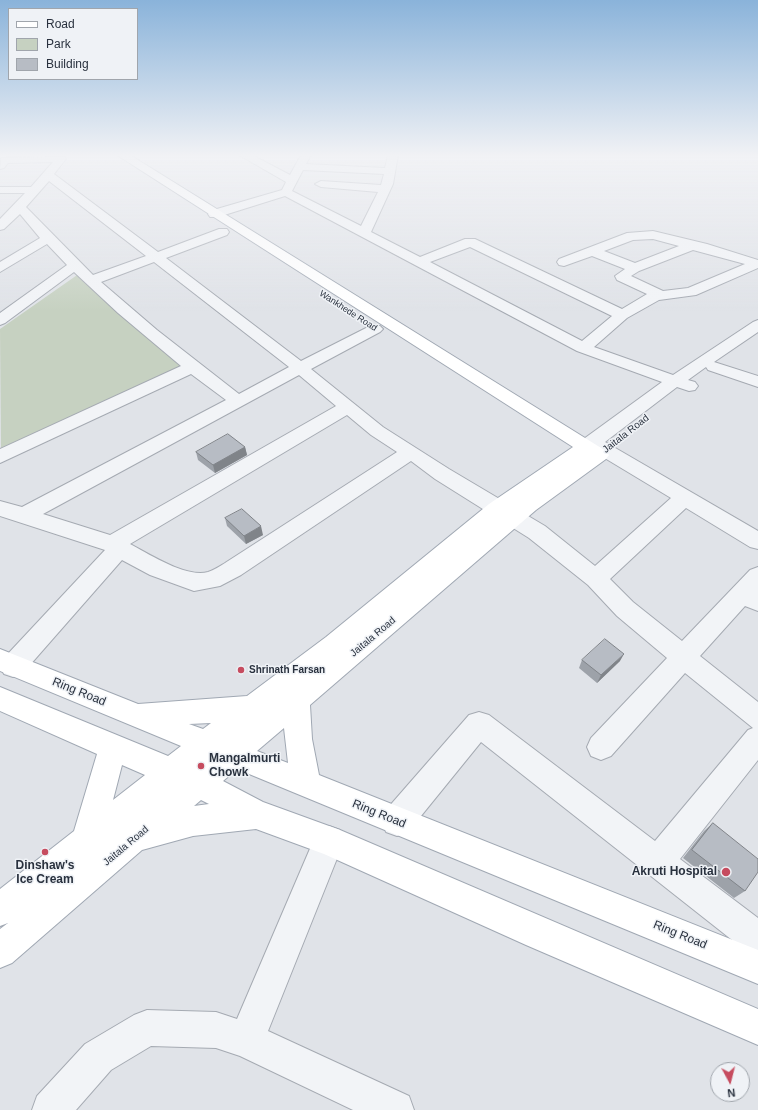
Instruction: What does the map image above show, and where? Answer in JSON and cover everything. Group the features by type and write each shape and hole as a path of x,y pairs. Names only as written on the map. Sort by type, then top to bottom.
{"main road":[{"name":"Wankhede Road","path":"186,207 375,329 591,452"},
{"name":"Wankhede Road","path":"203,207 591,452"},
{"name":"Jaitala Road","path":"0,910 250,708 505,514 591,452"},
{"name":"Jaitala Road","path":"0,951 234,756 505,514"},
{"name":"Ring Road","path":"7,663 397,821 756,956"},
{"path":"0,699 200,784 256,814 329,841 538,933 758,1027"},
{"path":"297,701 298,739 306,784"},
{"path":"136,716 250,708"},
{"path":"87,839 113,747"},
{"path":"134,839 193,821 256,814"}],"street":[{"path":"0,226 20,207 47,239 91,281 192,367 238,401"},
{"path":"91,207 154,257 301,369 346,408 376,431 411,452 442,474 505,514 537,532 596,579 624,609 758,718"},
{"path":"214,214 238,207"},
{"path":"314,207 583,348 682,383"},
{"path":"364,233 377,207"},
{"path":"91,281 223,232"},
{"path":"564,262 637,235 660,237 692,246 702,247 758,264"},
{"path":"0,268 47,239"},
{"path":"419,262 470,242 622,315"},
{"path":"660,295 622,276 635,268 692,246"},
{"path":"592,251 635,268"},
{"path":"583,348 622,315 660,295 691,292 758,264"},
{"path":"0,320 74,265"},
{"name":"Jaitala Road","path":"591,452 758,325"},
{"path":"23,516 301,369 332,350 375,329"},
{"name":"Jaitala Road","path":"682,383 714,367 758,338"},
{"path":"0,457 192,367"},
{"path":"714,367 758,382"},
{"path":"7,663 116,546 346,408"},
{"path":"0,508 116,546 158,569 194,582 212,580 233,569 411,452"},
{"path":"591,452 684,498 758,541"},
{"path":"596,579 684,498"},
{"path":"601,747 684,657 753,590"},
{"path":"397,821 479,724 658,862 756,956"},
{"path":"658,862 758,739"},
{"path":"246,1040 329,841"},
{"path":"51,1110 98,1057 148,1028 216,1030 246,1040 395,1110"}],"green space":[{"path":"80,273 183,365 1,448 0,329"}],"building":[{"path":"228,434 245,447 213,465 196,452"},
{"path":"242,509 261,526 244,536 225,518"},
{"path":"605,639 624,654 601,675 582,660"},
{"path":"713,823 758,859 758,872 745,891 692,850"}],"place":[{"name":"Shrinath Farsan","path":"241,670"},
{"name":"Mangalmurti Chowk","path":"201,766"},
{"name":"Dinshaw's Ice Cream","path":"45,852"},
{"name":"Akruti Hospital","path":"726,872"}]}
